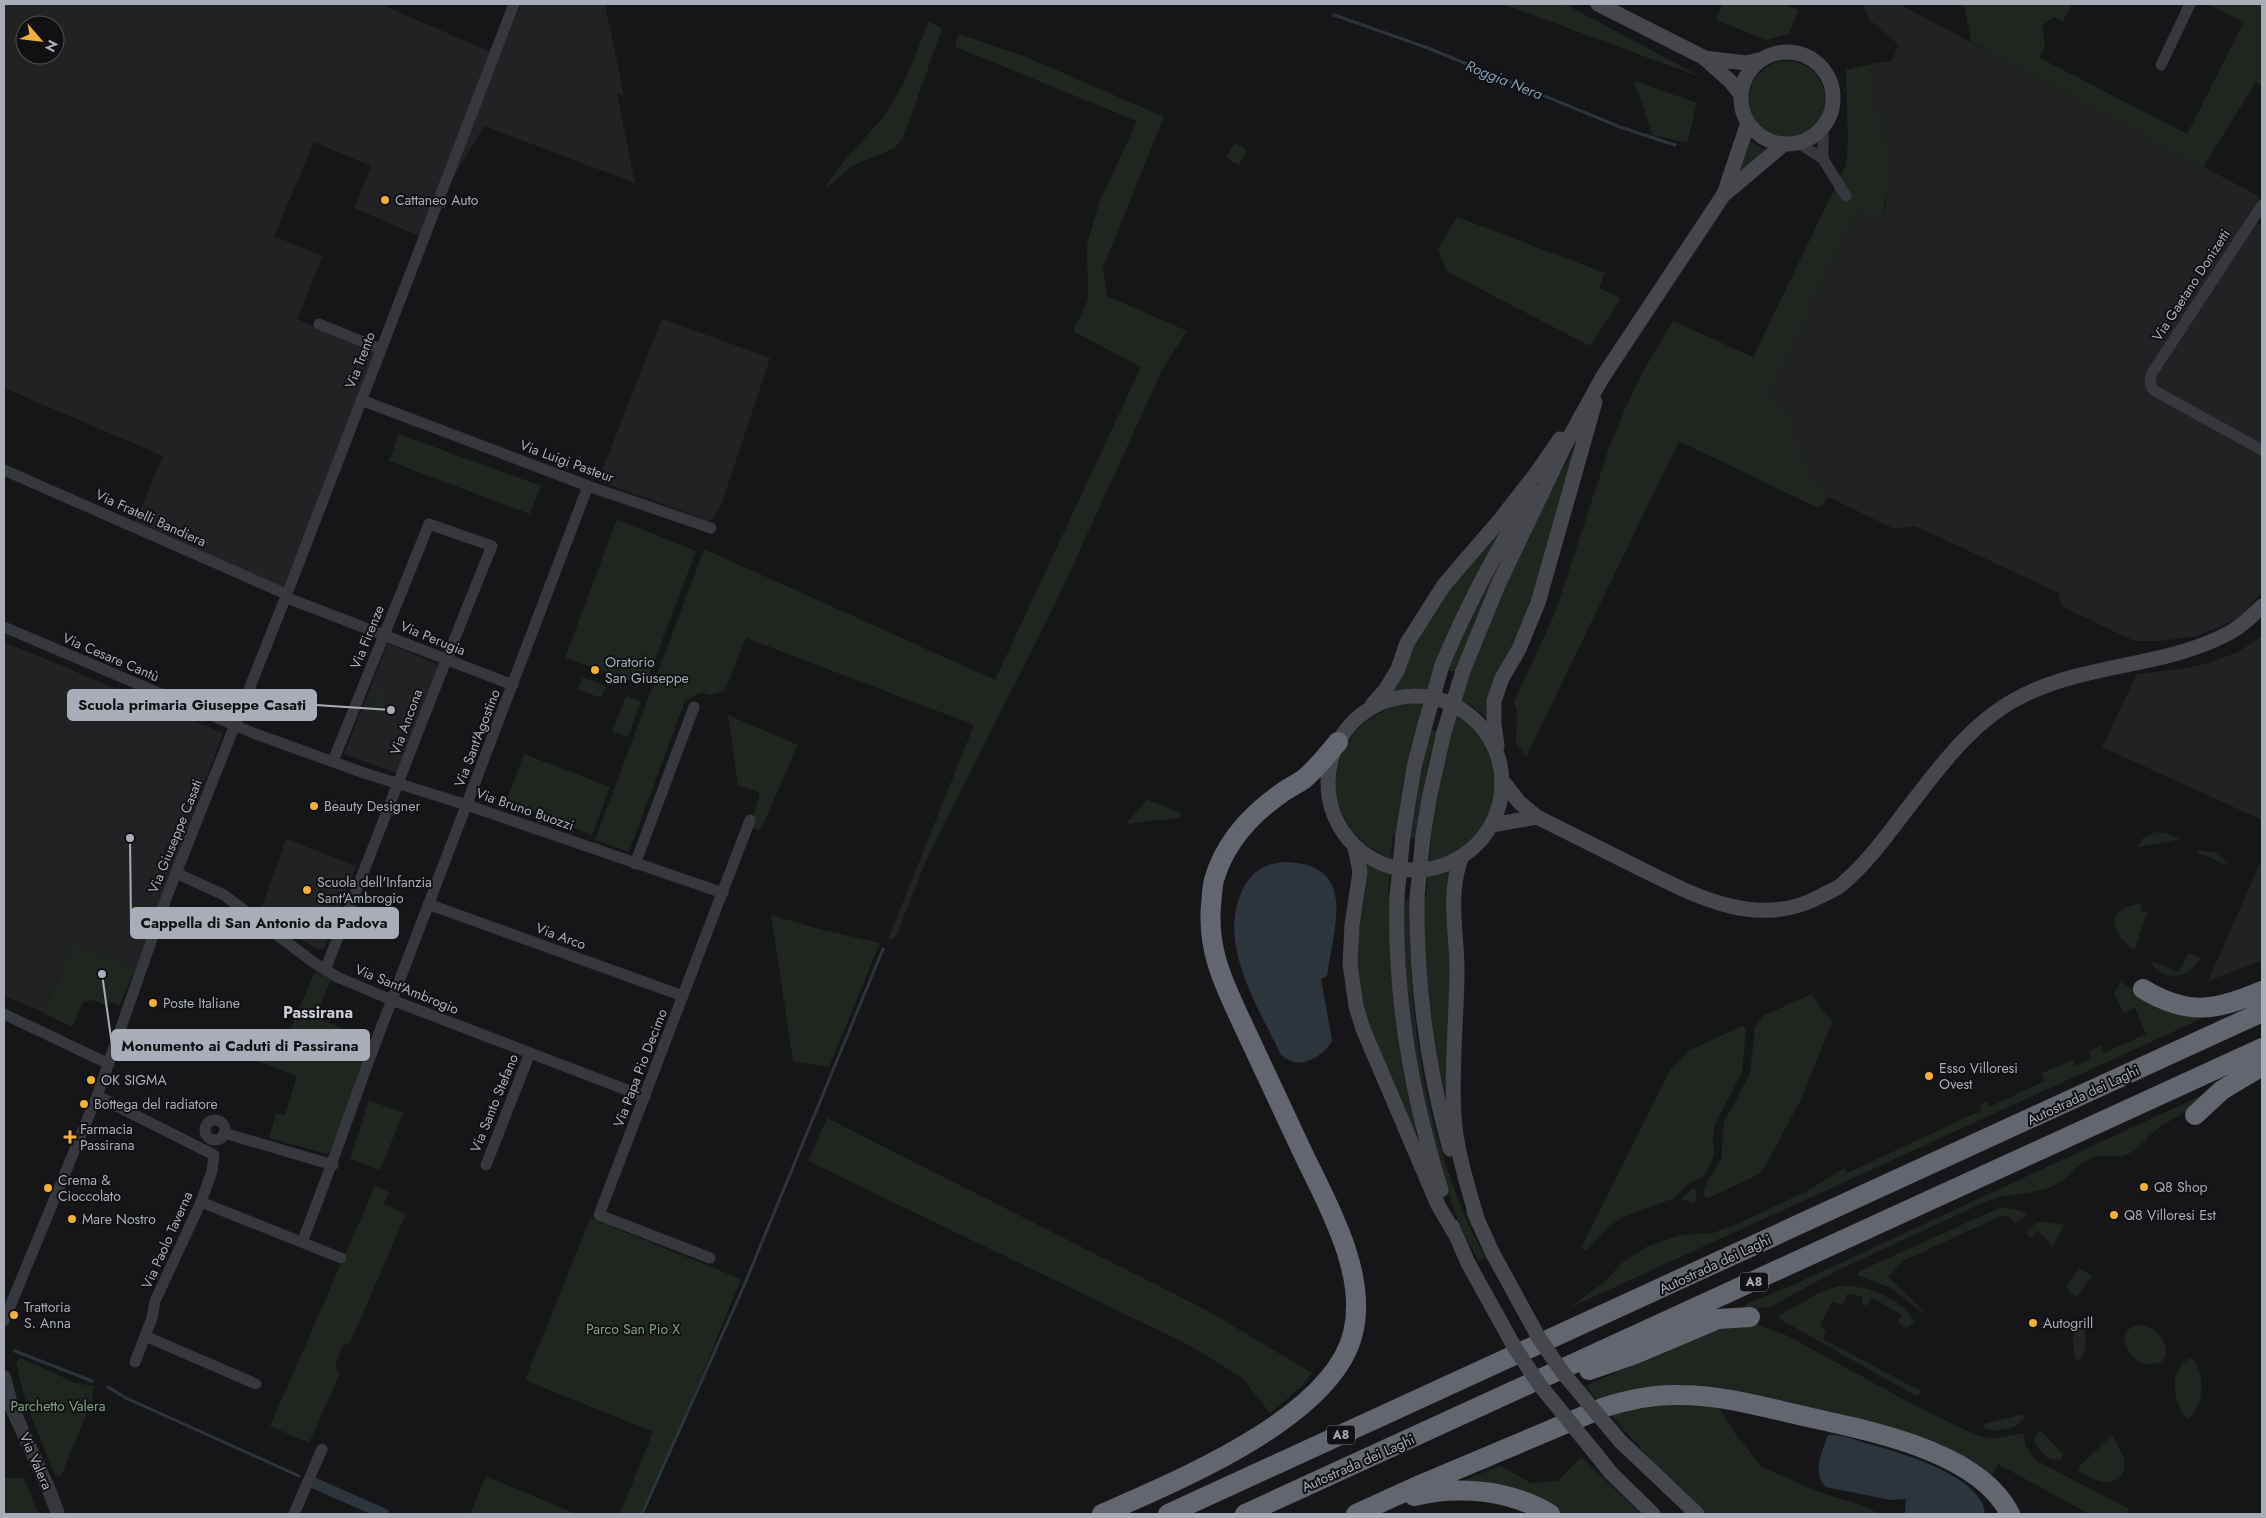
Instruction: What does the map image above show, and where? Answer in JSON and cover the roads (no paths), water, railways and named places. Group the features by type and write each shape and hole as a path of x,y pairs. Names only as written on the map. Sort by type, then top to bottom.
{"highway":[{"path":"1102,1514 1184,1477 1267,1430 1310,1397 1330,1377 1345,1355 1354,1332 1354,1277 1339,1230 1218,971 1210,922 1213,881 1229,844 1255,813 1285,790 1301,781 1315,769 1338,742"},
{"path":"2143,989 2169,1003 2192,1008 2221,1006 2262,992"},
{"name":"Autostrada dei Laghi","path":"1168,1514 2262,1012"},
{"name":"Autostrada dei Laghi","path":"1245,1514 2262,1048"},
{"path":"2195,1115 2222,1090 2262,1066"},
{"path":"1508,1395 1635,1354 1718,1319 1750,1316"},
{"path":"1356,1514 1605,1407 1638,1398 1678,1395 1735,1401 1905,1441 1950,1460 1969,1472 1996,1494 2010,1514"},
{"path":"1360,1514 1410,1497 1435,1491 1501,1494 1520,1500 1550,1514"}],"main road":[{"path":"1598,4 1703,57 1731,82 1741,95"},
{"path":"1724,194 1792,144 1812,137 1823,127 1830,115 1833,100 1832,86 1821,68 1804,55 1790,52 1776,53 1763,59 1752,68 1745,81 1741,95 1742,109 1748,123 1758,134 1770,141 1792,144"},
{"path":"1703,57 1739,63 1763,59"},
{"path":"1602,378 1538,603 1519,649 1502,678 1494,701 1494,724 1502,780 1500,803 1492,825 1479,843 1461,858 1440,867 1418,871 1403,869 1374,860 1355,847 1341,830 1332,809 1328,786 1330,764 1338,742 1351,724 1369,709 1386,689 1398,669 1408,643 1444,585 1535,475 1724,194 1748,123"},
{"path":"1602,378 1564,447 1498,585 1463,671 1444,732 1423,836 1417,898 1418,965 1428,1052 1441,1116 1456,1169 1492,1252 1539,1338 1563,1373 1620,1441 1697,1514"},
{"path":"1455,1234 1421,1120 1402,1025 1397,965 1397,896 1403,835 1414,767 1442,665 1462,619 1508,530 1564,447"},
{"path":"1502,780 1519,802 1536,817 1695,896 1732,908 1783,909 1808,903 1840,886 1871,857 1938,767 1962,741 1996,710 2025,694 2091,671 2174,653 2202,644 2229,633 2246,622 2262,606"},
{"path":"1369,709 1390,700 1412,696 1435,698 1456,706 1475,719 1499,758"},
{"path":"1492,825 1536,817"},
{"path":"1355,847 1360,872 1352,925 1350,964 1356,1006 1363,1029 1438,1205 1515,1348 1539,1384 1595,1454 1653,1514"},
{"path":"1461,858 1455,876 1452,896 1457,970 1452,1052 1454,1115 1458,1151 1478,1222"}],"street":[{"name":"Via Trento","path":"234,726 514,4"},
{"path":"2161,65 2190,4"},
{"path":"1823,127 1823,159 1846,196"},
{"path":"1792,144 1823,159"},
{"name":"Via Gaetano Donizetti","path":"2262,205 2152,373 2150,384 2155,391 2262,450"},
{"path":"319,324 380,349"},
{"name":"Via Luigi Pasteur","path":"361,400 588,486 711,528"},
{"name":"Via Fratelli Bandiera","path":"4,470 286,596"},
{"name":"Via Sant'Agostino","path":"302,1242 333,1165 356,1094 514,685 588,486"},
{"name":"Via Firenze","path":"333,762 429,524"},
{"name":"Via Ancona","path":"325,970 492,546 429,524"},
{"name":"Via Perugia","path":"286,596 514,685"},
{"name":"Via Cesare Cantù","path":"4,628 234,726"},
{"path":"635,864 694,706"},
{"name":"Via Bruno Buozzi","path":"234,726 333,762 467,805 723,893"},
{"name":"Via Giuseppe Casati","path":"4,1321 97,1096 176,873 234,726"},
{"name":"Via Papa Pio Decimo","path":"710,1258 599,1215 750,820"},
{"name":"Via Sant'Ambrogio","path":"176,873 224,895 263,926 325,970 392,1000 645,1097"},
{"name":"Via Arco","path":"428,904 683,996"},
{"path":"4,1014 109,1064"},
{"name":"Via Santo Stefano","path":"486,1164 530,1053"},
{"path":"97,1096 214,1155 214,1136"},
{"path":"192,1144 201,1139 214,1136 333,1165"},
{"name":"Via Paolo Taverna","path":"135,1362 155,1301 201,1202 212,1171 214,1155"},
{"path":"201,1202 341,1258"},
{"path":"145,1336 256,1384"},
{"name":"Via Valera","path":"4,1377 8,1404 49,1490 58,1514"},
{"path":"294,1514 322,1449"}],"waterway":[{"name":"Roggia Nera","path":"1334,15 1428,48 1620,127 1675,145"},
{"path":"642,1514 743,1288 883,949"},
{"path":"15,1351 92,1381"},
{"path":"108,1387 126,1398 299,1476"},
{"path":"314,1483 384,1514"}],"place":[{"name":"Cattaneo Auto","path":"385,200"},
{"name":"Oratorio San Giuseppe","path":"595,670"},
{"name":"Scuola primaria Giuseppe Casati","path":"391,710"},
{"name":"Beauty Designer","path":"314,806"},
{"name":"Cappella di San Antonio da Padova","path":"130,838"},
{"name":"Scuola dell'Infanzia Sant'Ambrogio","path":"307,890"},
{"name":"Monumento ai Caduti di Passirana","path":"102,974"},
{"name":"Poste Italiane","path":"153,1003"},
{"name":"Esso Villoresi Ovest","path":"1929,1076"},
{"name":"OK SIGMA","path":"91,1080"},
{"name":"Bottega del radiatore","path":"84,1104"},
{"name":"Farmacia Passirana","path":"70,1137"},
{"name":"Q8 Shop","path":"2144,1187"},
{"name":"Crema & Cioccolato","path":"48,1188"},
{"name":"Q8 Villoresi Est","path":"2114,1215"},
{"name":"Mare Nostro","path":"72,1219"},
{"name":"Trattoria S. Anna","path":"14,1315"},
{"name":"Autogrill","path":"2033,1323"}],"district":[{"name":"Passirana","path":"318,1012"}],"park label":[{"name":"Parco San Pio X","path":"633,1329"},
{"name":"Parchetto Valera","path":"58,1406"}]}
